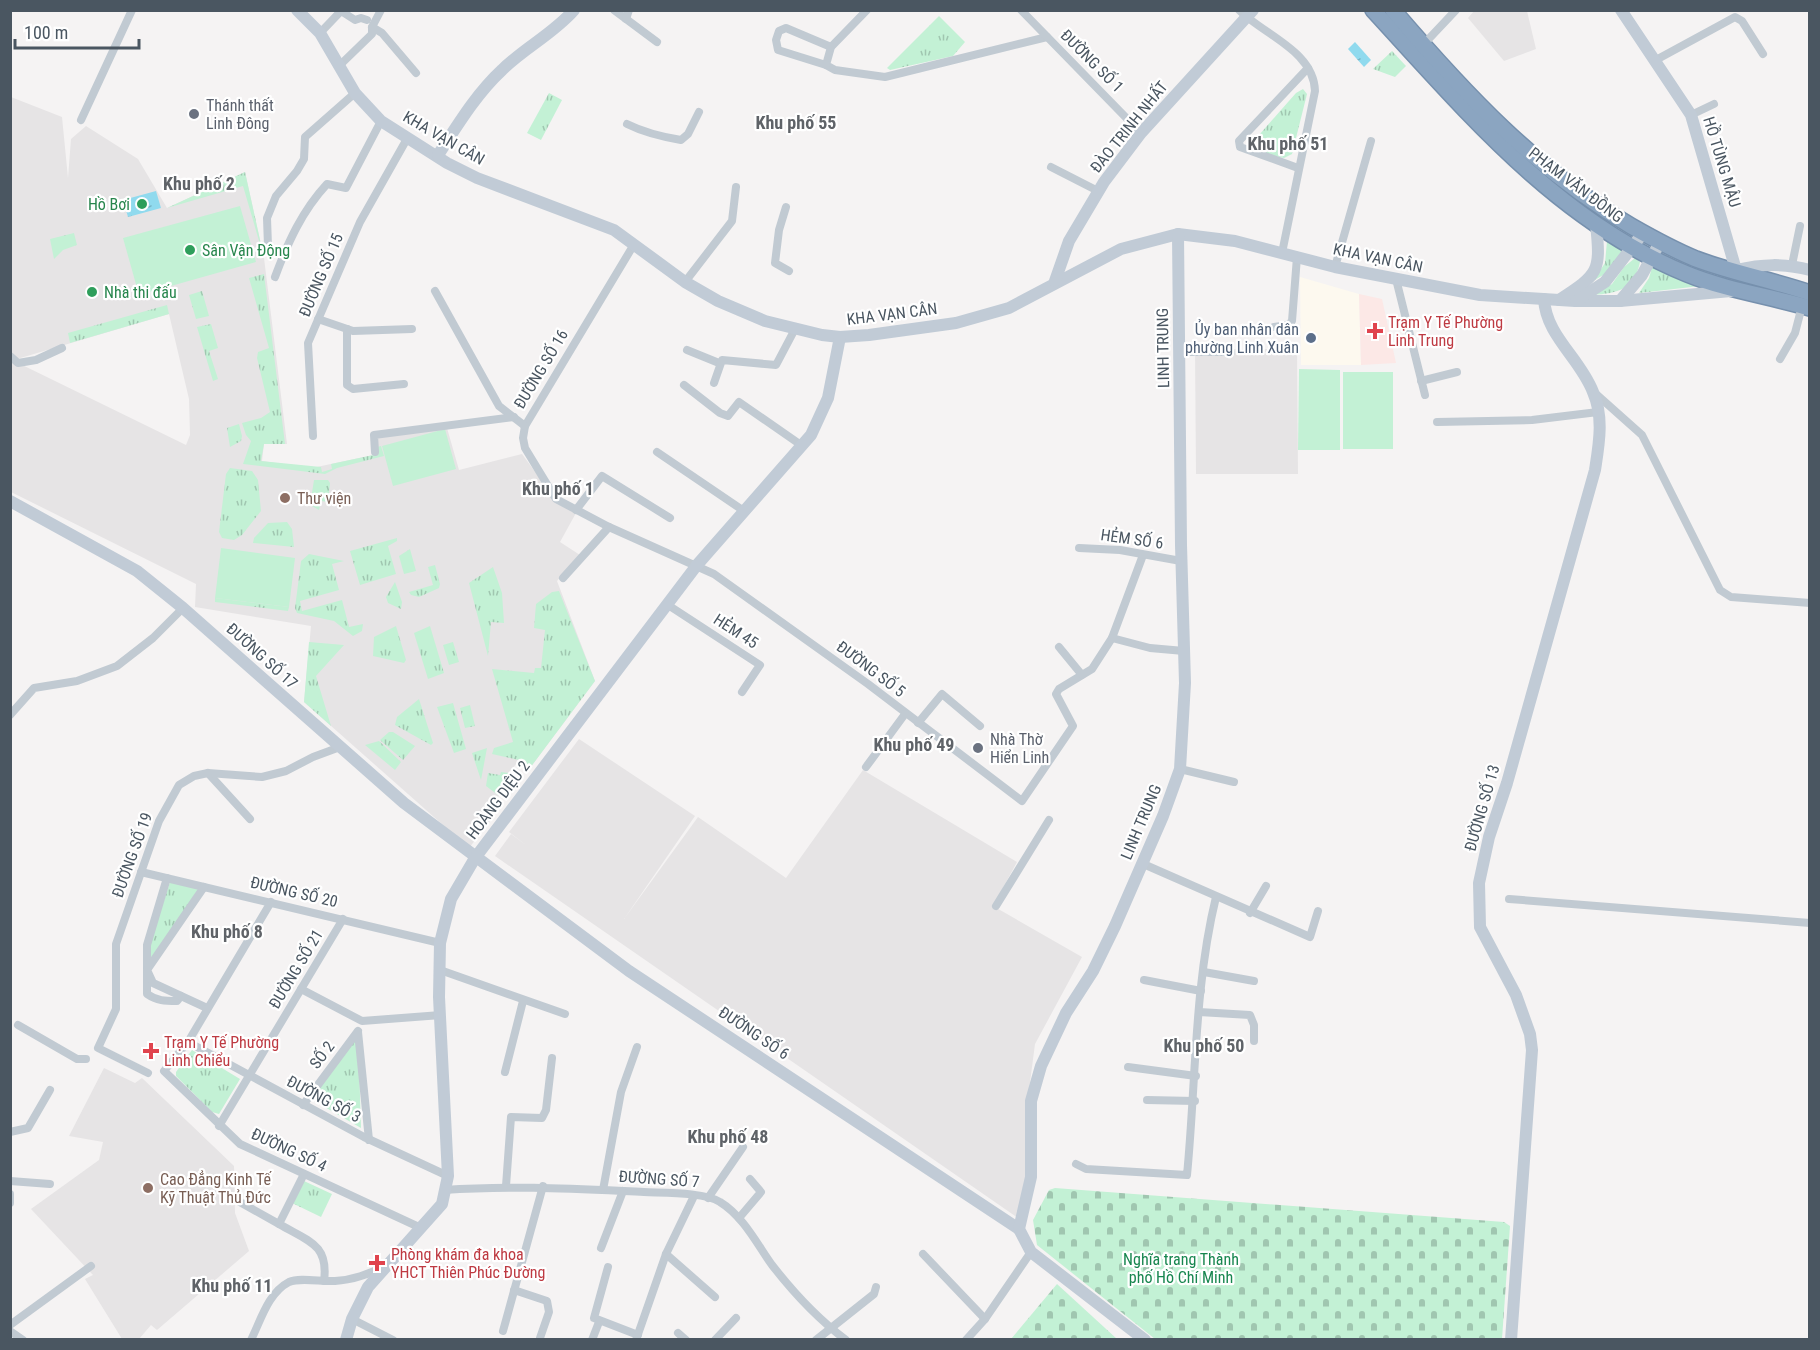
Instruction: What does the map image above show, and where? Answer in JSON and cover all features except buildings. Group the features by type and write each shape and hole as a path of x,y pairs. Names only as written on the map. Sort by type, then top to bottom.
{"highway":[{"name":"PHẠM VĂN ĐỒNG","path":"1373,10 1522,168 1596,224 1631,247 1688,275 1736,290 1807,302"},
{"name":"PHẠM VĂN ĐỒNG","path":"1394,10 1423,45 1532,158 1591,202 1643,233 1696,259 1736,270 1807,302"}],"street":[{"path":"81,120 132,10"},
{"name":"KHA VẠN CÂN","path":"297,10 320,33 355,93 381,121 477,178 614,230 685,282 729,305 765,321 795,329 840,337 956,323 1009,308 1055,281 1120,249 1178,234 1235,241 1335,267 1480,295 1575,301 1620,301 1736,290"},
{"path":"369,24 381,10"},
{"path":"438,155 469,108 502,69 545,38 574,10"},
{"path":"614,10 628,15 657,42"},
{"path":"826,65 831,46 867,10"},
{"name":"ĐƯỜNG SỐ 1","path":"1021,10 1141,133"},
{"path":"1423,45 1456,10"},
{"name":"HỒ TÙNG MẬU","path":"1621,10 1691,115 1736,270"},
{"path":"320,33 340,11 355,20 361,18 382,33 416,72"},
{"path":"1246,13 1296,55 1315,77 1316,91 1298,168 1282,253"},
{"name":"ĐÀO TRINH NHẤT","path":"1055,281 1069,241 1098,191 1141,133 1246,13"},
{"path":"1654,61 1736,17 1742,21 1763,54"},
{"path":"340,65 372,34 369,24"},
{"path":"831,46 786,28 779,31 776,40 778,51 826,65 835,70 885,77 1047,37"},
{"path":"1298,168 1240,147 1239,141 1308,68"},
{"path":"268,246 267,218 276,196 304,159 306,137 355,93"},
{"path":"1691,115 1714,104"},
{"path":"627,124 644,133 660,133 681,140 688,134 699,112"},
{"path":"275,277 284,249 308,209 327,184 346,188 381,121"},
{"name":"ĐƯỜNG SỐ 15","path":"313,436 308,343 360,222 408,136"},
{"path":"1335,267 1371,141"},
{"path":"1052,167 1098,191"},
{"path":"685,282 732,221 736,187"},
{"path":"786,207 779,230 775,263 789,271"},
{"path":"1559,300 1592,277 1597,268 1599,250 1596,224"},
{"path":"1792,265 1800,226"},
{"path":"1575,301 1605,282 1643,233"},
{"name":"LINH TRUNG","path":"1019,1229 1031,1177 1031,1101 1041,1066 1066,1013 1093,971 1115,926 1163,816 1180,769 1185,683 1181,561 1178,234"},
{"path":"1620,301 1652,258 1660,242"},
{"name":"ĐƯỜNG SỐ 16","path":"633,246 525,426 523,438 525,448 556,499 609,527 697,565"},
{"path":"1274,327 1288,325 1292,321 1298,257"},
{"path":"1736,270 1759,265 1792,265 1809,270"},
{"path":"1396,279 1425,395"},
{"path":"435,291 499,405 525,426"},
{"name":"ĐƯỜNG SỐ 13","path":"1511,1340 1532,1050 1530,1034 1516,995 1480,927 1479,883 1489,837 1507,783 1595,470 1600,439 1598,412 1593,392 1548,320 1544,298"},
{"path":"1780,358 1795,333 1807,302"},
{"path":"318,319 347,329 412,329"},
{"path":"347,329 347,385 353,389 404,384"},
{"path":"687,350 719,363 726,360 776,365 795,329"},
{"name":"HOÀNG DIỆU 2","path":"346,1340 352,1319 368,1287 442,1204 448,1176 440,943 451,899 475,858 697,565 811,435 828,398 840,337"},
{"path":"10,356 18,363 36,360 62,348"},
{"path":"1179,352 1232,352"},
{"path":"714,383 719,363"},
{"path":"1421,381 1456,372"},
{"path":"684,385 728,416 739,402 801,446"},
{"path":"1593,392 1642,435 1720,590 1731,597 1809,603"},
{"path":"1437,422 1532,420 1598,412"},
{"path":"375,452 374,435 514,417"},
{"path":"657,452 744,511"},
{"path":"576,510 602,476 670,519"},
{"name":"ĐƯỜNG SỐ 17","path":"10,501 136,571 183,608 339,747 475,858"},
{"path":"563,578 609,527"},
{"name":"HẺM SỐ 6","path":"1079,548 1120,550 1181,561"},
{"path":"1059,647 1082,675 1092,669 1113,638 1143,555"},
{"name":"ĐƯỜNG SỐ 5","path":"697,565 714,574 859,677 1022,801 1072,726 1056,694 1059,689 1082,675"},
{"name":"HẺM 45","path":"668,605 760,664 758,672 742,692"},
{"path":"10,715 34,688 77,681 117,666 153,638 183,608"},
{"path":"1113,638 1150,648 1184,651"},
{"path":"918,723 942,693 980,726"},
{"path":"866,767 905,714"},
{"name":"ĐƯỜNG SỐ 19","path":"148,1073 98,1048 116,1009 116,944 159,821 179,785 194,776 208,773 262,777 286,771 339,747"},
{"path":"1180,769 1234,782"},
{"path":"208,773 250,819"},
{"path":"996,906 1049,820"},
{"name":"ĐƯỜNG SỐ 6","path":"475,858 629,971 1019,1229"},
{"path":"1141,863 1310,938 1318,911"},
{"name":"ĐƯỜNG SỐ 20","path":"141,872 440,943"},
{"path":"167,878 147,945 147,994 155,999 177,1001 181,996"},
{"path":"1250,913 1266,886"},
{"path":"147,970 204,887"},
{"path":"1076,1164 1086,1169 1187,1176 1195,1101 1201,991 1209,927 1216,897"},
{"path":"1509,899 1809,922"},
{"path":"189,1042 271,903"},
{"name":"ĐƯỜNG SỐ 21","path":"219,1126 342,919"},
{"path":"147,970 153,983 207,1008"},
{"path":"440,970 523,1001 566,1014"},
{"path":"1204,972 1254,981"},
{"path":"1144,980 1201,991"},
{"path":"301,989 362,1021 441,1016"},
{"path":"505,1072 523,1001"},
{"path":"1199,1012 1250,1015 1254,1025 1254,1041"},
{"name":"SỐ 2","path":"303,1105 358,1032 362,1021"},
{"path":"18,1025 77,1059 86,1059"},
{"path":"358,1032 369,1140"},
{"name":"ĐƯỜNG SỐ 3","path":"189,1042 369,1140 448,1176"},
{"name":"ĐƯỜNG SỐ 4","path":"189,1042 164,1071 240,1144 421,1228"},
{"path":"603,1190 621,1092 637,1047"},
{"path":"506,1186 512,1117 542,1118 546,1110 552,1058"},
{"path":"1128,1067 1196,1076"},
{"path":"10,1132 28,1128 50,1090"},
{"path":"1147,1100 1195,1101"},
{"path":"708,1198 742,1148"},
{"path":"279,1224 304,1174"},
{"path":"738,1218 761,1192 750,1179"},
{"path":"10,1181 50,1184"},
{"path":"503,1331 543,1186"},
{"name":"ĐƯỜNG SỐ 7","path":"444,1190 543,1186 694,1196 720,1201 738,1218 774,1267 830,1328 846,1340"},
{"path":"601,1248 622,1191"},
{"path":"10,1194 10,1203"},
{"path":"608,1268 594,1318 637,1337 666,1254 694,1196"},
{"path":"238,1201 321,1251 327,1263 324,1281"},
{"path":"1019,1229 1031,1252 1144,1339"},
{"path":"966,1340 985,1318 1031,1252"},
{"path":"666,1254 715,1297"},
{"path":"923,1254 985,1318"},
{"path":"10,1325 91,1266"},
{"path":"251,1340 265,1310 281,1289 291,1281 324,1281 363,1276 384,1267"},
{"path":"816,1340 874,1294 876,1287"},
{"path":"514,1290 547,1301 549,1312 540,1338"},
{"path":"715,1340 736,1318"},
{"path":"352,1319 393,1340"},
{"path":"592,1340 599,1322"},
{"path":"10,1331 22,1340"},
{"path":"678,1333 686,1340"}],"shaded area":[{"path":"1474,11 1527,11 1536,49 1504,61 1468,18"},
{"path":"11,97 62,117 68,178 71,139 86,126 138,159 167,208 245,172 264,258 287,444 264,444 262,461 312,468 378,454 375,436 447,428 459,470 522,454 558,503 576,513 560,542 580,555 557,581 595,681 530,768 519,760 503,781 507,785 491,806 493,807 489,813 494,816 469,848 304,702 311,626 195,607 196,584 11,492 10,359 186,445 190,435 189,399 169,314 17,359 11,352"},
{"path":"1300,277 1359,294 1361,365 1301,365"},
{"name":"Trạm Y Tế Phường Linh Trung","path":"1359,294 1382,299 1396,363 1361,365"},
{"path":"1195,349 1297,349 1298,474 1196,474"},
{"path":"579,739 695,816 624,919 698,817 786,878 863,770 1017,862 993,906 1082,957 1035,1044 1029,1090 1025,1185 1018,1218 495,856 511,834 526,845 509,832"},
{"name":"Cao Đẳng Kinh Tế Kỹ Thuật Thủ Đức","path":"104,1068 135,1083 142,1078 234,1166 235,1213 249,1251 157,1330 151,1325 139,1339 122,1339 85,1279 93,1275 31,1209 99,1160 103,1142 69,1136"}],"green space":[{"path":"939,16 965,42 953,56 890,70 887,68"},
{"path":"1392,51 1406,66 1395,77 1373,69"},
{"path":"1303,89 1307,94 1292,154 1284,158 1257,152 1252,143 1296,93"},
{"path":"549,93 562,100 541,140 527,133"},
{"path":"245,172 264,258 243,186 167,208"},
{"name":"Sân Vận Động","path":"240,206 256,262 139,295 123,238"},
{"path":"74,233 77,245 63,250 54,259 50,239"},
{"path":"1607,241 1625,250 1605,274 1593,281 1605,263"},
{"path":"1635,258 1640,262 1634,279 1629,284 1617,291 1593,295 1612,284 1624,267"},
{"path":"1653,264 1709,285 1639,293 1649,278"},
{"path":"264,274 285,444 264,444 261,461 321,467 322,472 332,469 331,464 378,454 377,447 381,446 384,456 337,468 325,474 243,464 251,441 242,423 261,418 270,412 257,358 258,352 269,348 249,278"},
{"path":"202,291 209,316 196,319 189,295"},
{"path":"167,305 169,314 70,343 68,333"},
{"path":"211,324 218,348 209,351 218,379 213,381 197,327"},
{"path":"1299,369 1340,370 1340,450 1298,450"},
{"path":"1343,372 1393,372 1393,449 1343,449"},
{"path":"239,424 241,441 230,447 227,428"},
{"path":"445,429 456,469 393,486 382,446"},
{"path":"230,468 252,471 258,480 261,511 242,535 234,540 222,538 219,532 226,474"},
{"path":"314,480 328,480 330,483 328,502 321,501 319,510 310,505"},
{"path":"287,522 292,529 294,547 253,543 254,538 268,523"},
{"path":"397,538 397,541 388,546 396,574 360,585 350,551"},
{"path":"221,548 295,558 289,607 215,598"},
{"path":"410,549 416,571 404,574 399,556"},
{"path":"309,554 344,561 332,564 339,590 300,601 302,611 342,600 349,627 363,624 362,631 353,636 334,621 297,613 295,608 301,561"},
{"path":"435,565 439,588 419,597 411,595 409,592 433,585 428,567"},
{"path":"493,567 502,593 504,623 491,622 488,656 469,583"},
{"path":"395,582 402,602 401,609 388,603 386,597"},
{"path":"559,591 595,681 530,768 519,760 492,754 494,748 513,742 492,669 534,673 535,668 541,668 545,630 534,628 536,604 552,592"},
{"path":"215,598 289,607 288,611 215,602"},
{"path":"396,626 406,660 404,663 373,656 374,637"},
{"path":"430,626 444,673 428,679 414,633"},
{"path":"309,642 344,645 316,676 331,726 304,702"},
{"path":"453,642 459,662 449,665 443,645"},
{"path":"419,699 433,743 431,745 395,725 397,717"},
{"path":"453,703 466,749 454,753 437,707"},
{"path":"470,705 475,726 465,728 460,708"},
{"path":"389,732 393,732 415,746 403,760 380,740"},
{"path":"379,741 401,762 395,770 365,745"},
{"path":"487,748 481,780 472,753"},
{"path":"501,772 509,773 503,781 506,784 498,795 486,786 488,773 500,775"},
{"path":"170,882 199,888 149,964 149,946"},
{"path":"358,1032 361,1128 311,1099"},
{"path":"192,1050 240,1079 219,1114 212,1112 176,1076 176,1072"},
{"path":"304,1181 332,1194 321,1217 292,1203"},
{"name":"Nghĩa trang Thành phố Hồ Chí Minh","path":"1055,1188 1504,1222 1510,1226 1502,1339 1155,1339 1037,1245 1033,1220 1049,1190"},
{"path":"1057,1284 1117,1339 1011,1339"}],"water":[{"path":"1355,42 1371,60 1364,67 1348,49"},
{"name":"Hồ Bơi","path":"156,191 161,208 128,217 123,200"}],"place":[{"name":"Thánh thất Linh Đông","path":"194,114"},
{"name":"Hồ Bơi","path":"142,204"},
{"name":"Sân Vận Động","path":"190,250"},
{"name":"Nhà thi đấu","path":"92,292"},
{"name":"Trạm Y Tế Phường Linh Trung","path":"1375,331"},
{"name":"Ủy ban nhân dân phường Linh Xuân","path":"1311,338"},
{"name":"Thư viện","path":"285,498"},
{"name":"Nhà Thờ Hiển Linh","path":"978,748"},
{"name":"Trạm Y Tế Phường Linh Chiểu","path":"151,1051"},
{"name":"Cao Đẳng Kinh Tế Kỹ Thuật Thủ Đức","path":"148,1188"},
{"name":"Phòng khám đa khoa YHCT Thiên Phúc Đường","path":"377,1263"}],"district":[{"name":"Khu phố 55","path":"796,122"},
{"name":"Khu phố 51","path":"1288,143"},
{"name":"Khu phố 2","path":"199,183"},
{"name":"Khu phố 1","path":"558,488"},
{"name":"Khu phố 49","path":"914,744"},
{"name":"Khu phố 8","path":"227,931"},
{"name":"Khu phố 50","path":"1204,1045"},
{"name":"Khu phố 48","path":"728,1136"},
{"name":"Khu phố 11","path":"232,1285"}]}
